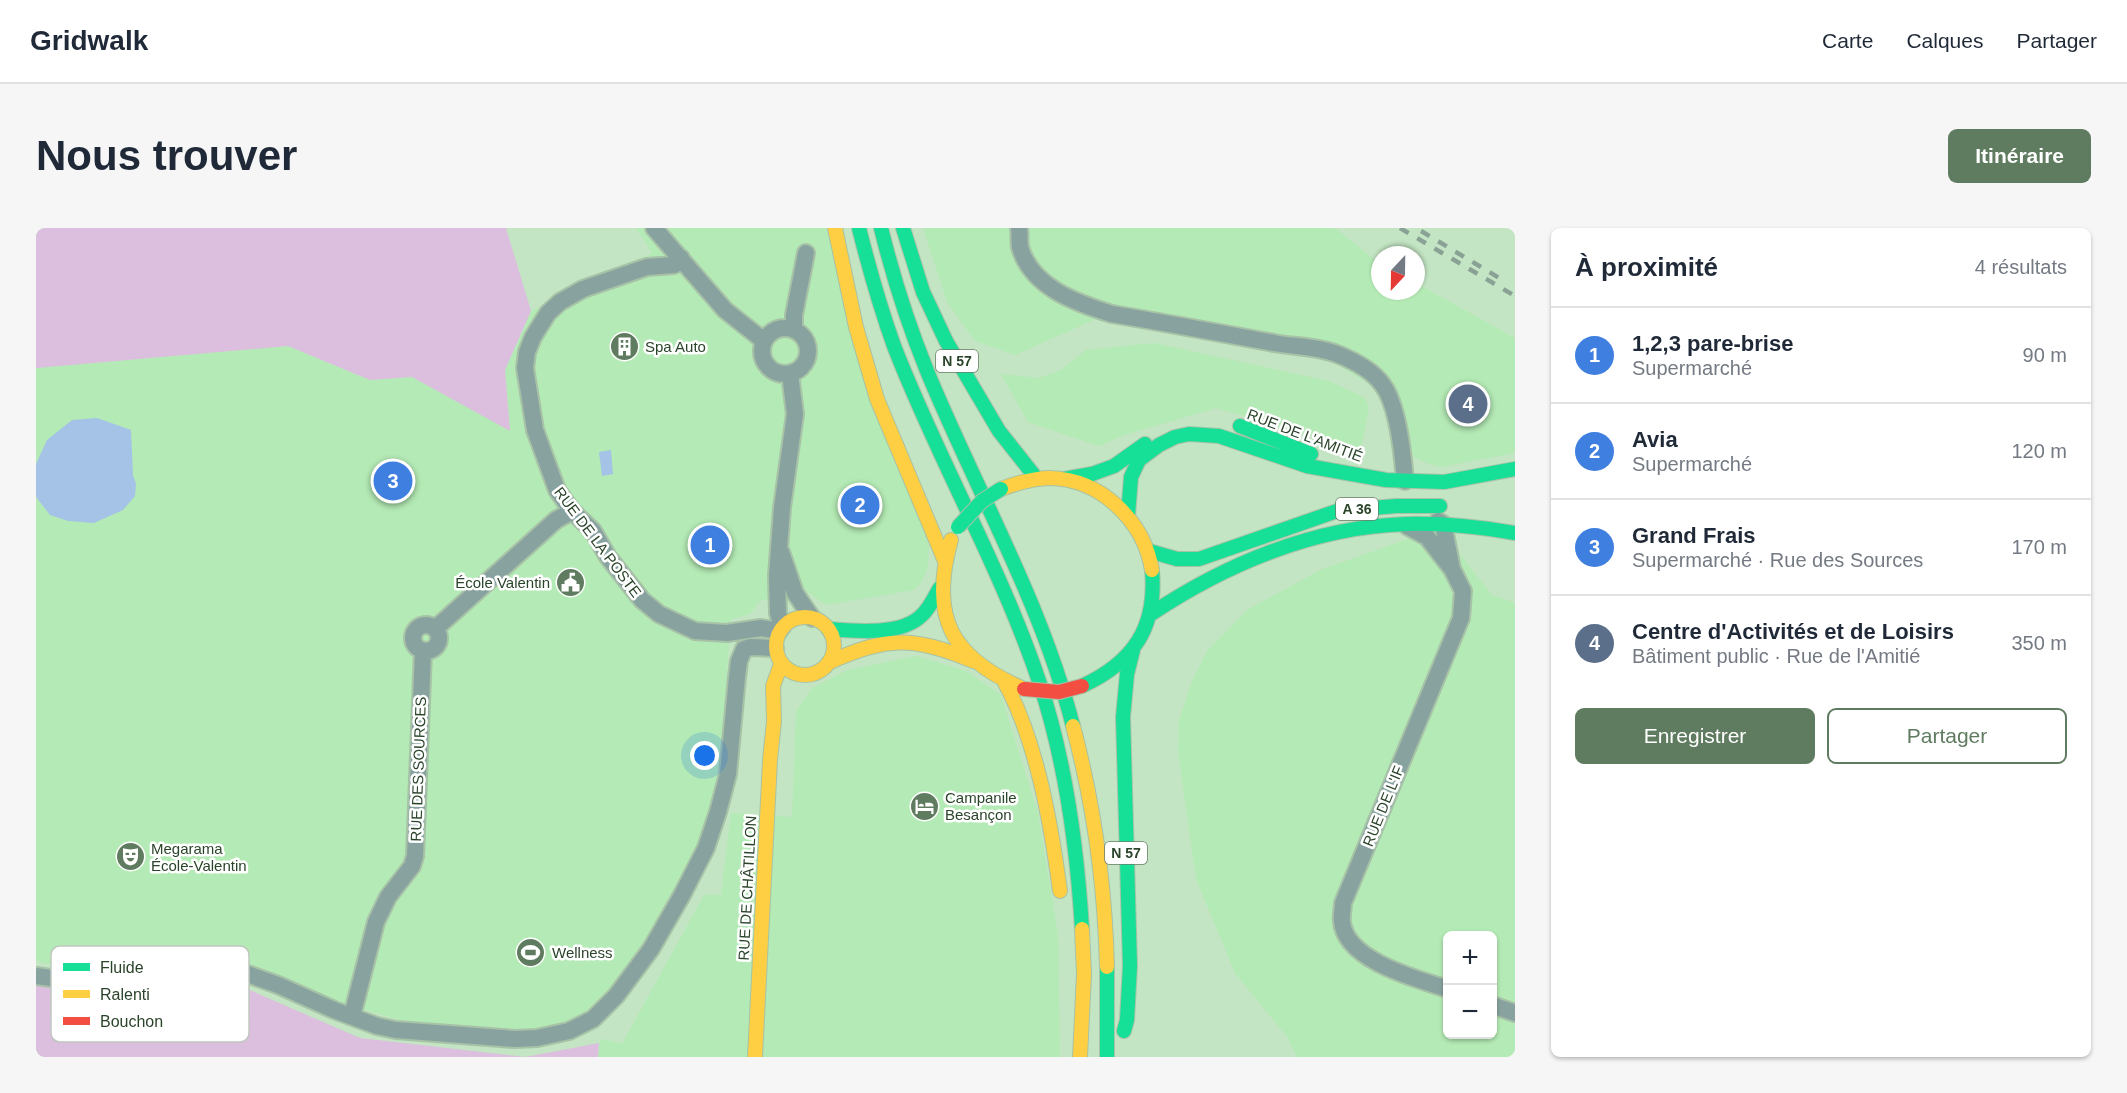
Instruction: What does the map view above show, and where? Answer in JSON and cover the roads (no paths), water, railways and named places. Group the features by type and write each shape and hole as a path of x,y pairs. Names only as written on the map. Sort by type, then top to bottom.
{"main road":[{"path":"835,228 846,288 886,424 944,559"},
{"path":"858,228 874,286 895,346 920,407 998,575 1028,650 1051,719 1067,791 1079,885 1083,980 1080,1057"},
{"name":"N 57","path":"881,228 894,279 915,338 1034,604 1048,641 1081,750 1096,832 1105,913 1107,1057"},
{"name":"N 57","path":"903,228 923,292 946,341 999,431 1038,479"},
{"path":"1064,479 1092,474 1114,466 1156,435 1176,427 1202,421"},
{"name":"RUE DE L'AMITIÉ","path":"1229,423 1279,440 1369,477"},
{"name":"RUE DE L'AMITIÉ","path":"1128,515 1129,491 1135,465 1157,445 1188,434 1224,438 1307,466 1405,481 1434,483 1515,469"},
{"name":"N 57","path":"828,663 877,646 919,643 972,661 1005,683 1024,689 1059,692 1101,678 1119,665 1133,650 1144,633 1151,614 1154,572 1149,551 1128,515 1096,490 1064,479 1019,482 1001,489 982,501 958,527 944,559 940,588 942,608 948,623 958,643 972,661"},
{"name":"A 36","path":"1149,551 1178,561 1193,561 1337,511 1396,506 1455,507"},
{"name":"A 36","path":"1151,614 1189,589 1277,549 1311,539 1370,526 1404,525 1443,524 1515,533"},
{"name":"N 57","path":"828,629 868,631 912,623 921,617 940,588"},
{"path":"796,618 812,618 821,622 828,629 833,638 834,648 828,663 818,672 803,680 793,673 778,656 781,629 796,618"},
{"name":"N 57","path":"1117,1057 1127,1020 1130,966 1124,690 1133,650"},
{"name":"RUE DE CHÂTILLON","path":"755,1057 774,721 773,686 778,656"},
{"path":"1005,683 1020,714 1036,765 1054,849 1062,907"},
{"name":"RUE DE CHÂTILLON","path":"774,721 786,699"},
{"path":"1070,981 1071,1057"}],"street":[{"path":"654,228 725,310 764,341"},
{"path":"1019,228 1020,247 1038,278 1056,291 1088,307 1123,316 1324,350 1339,354 1358,364 1384,385 1394,410 1405,481"},
{"path":"794,330 794,315 806,253"},
{"name":"RUE DE LA POSTE","path":"681,258 674,265 647,267 584,289 560,302 548,313 533,337 527,352 525,368 535,430 558,490 572,511 593,531 627,583 658,614 695,631 706,633 733,633 761,628 781,629"},
{"path":"794,330 804,339 808,352 803,365 790,374 779,373 768,366 762,354 764,341 774,331 794,330"},
{"path":"781,629 777,613 777,576 782,508 795,414 790,374"},
{"path":"1396,506 1421,510 1443,524 1452,569"},
{"name":"RUE DES SOURCES","path":"352,1016 376,922 388,897 412,866 415,856 423,651 414,645 412,638 414,631 420,626 427,625 435,629 556,520 572,511"},
{"path":"1404,525 1427,537 1452,569"},
{"path":"780,548 795,593 812,618"},
{"name":"RUE DE L'IF","path":"1443,987 1388,968 1364,954 1350,941 1342,924 1343,903 1461,618 1463,591 1452,569"},
{"path":"249,975 377,1026 396,1030 515,1039 537,1038 569,1031 593,1019 616,996 651,949 706,848 728,774 739,661 744,649 751,646 778,656"},
{"path":"36,976 51,978"},
{"path":"1497,1007 1515,1013"}],"water":[{"path":"97,418 131,430 135,496 123,510 94,523 68,521 50,515 36,497 36,464 47,440 72,420"},
{"path":"611,450 613,474 602,476 599,452"}],"railway":[{"path":"1400,228 1515,296"},
{"path":"1421,231 1506,282"}],"place":[{"name":"Spa Auto","path":"624,346"},
{"name":"Centre d'Activités et de Loisirs","path":"1468,404"},
{"name":"Grand Frais","path":"393,481"},
{"name":"Avia","path":"860,505"},
{"name":"1,2,3 pare-brise","path":"710,545"},
{"name":"École Valentin","path":"571,582"},
{"name":"Campanile Besançon","path":"924,806"},
{"name":"Megarama École-Valentin","path":"130,857"},
{"name":"Wellness","path":"531,952"}]}
